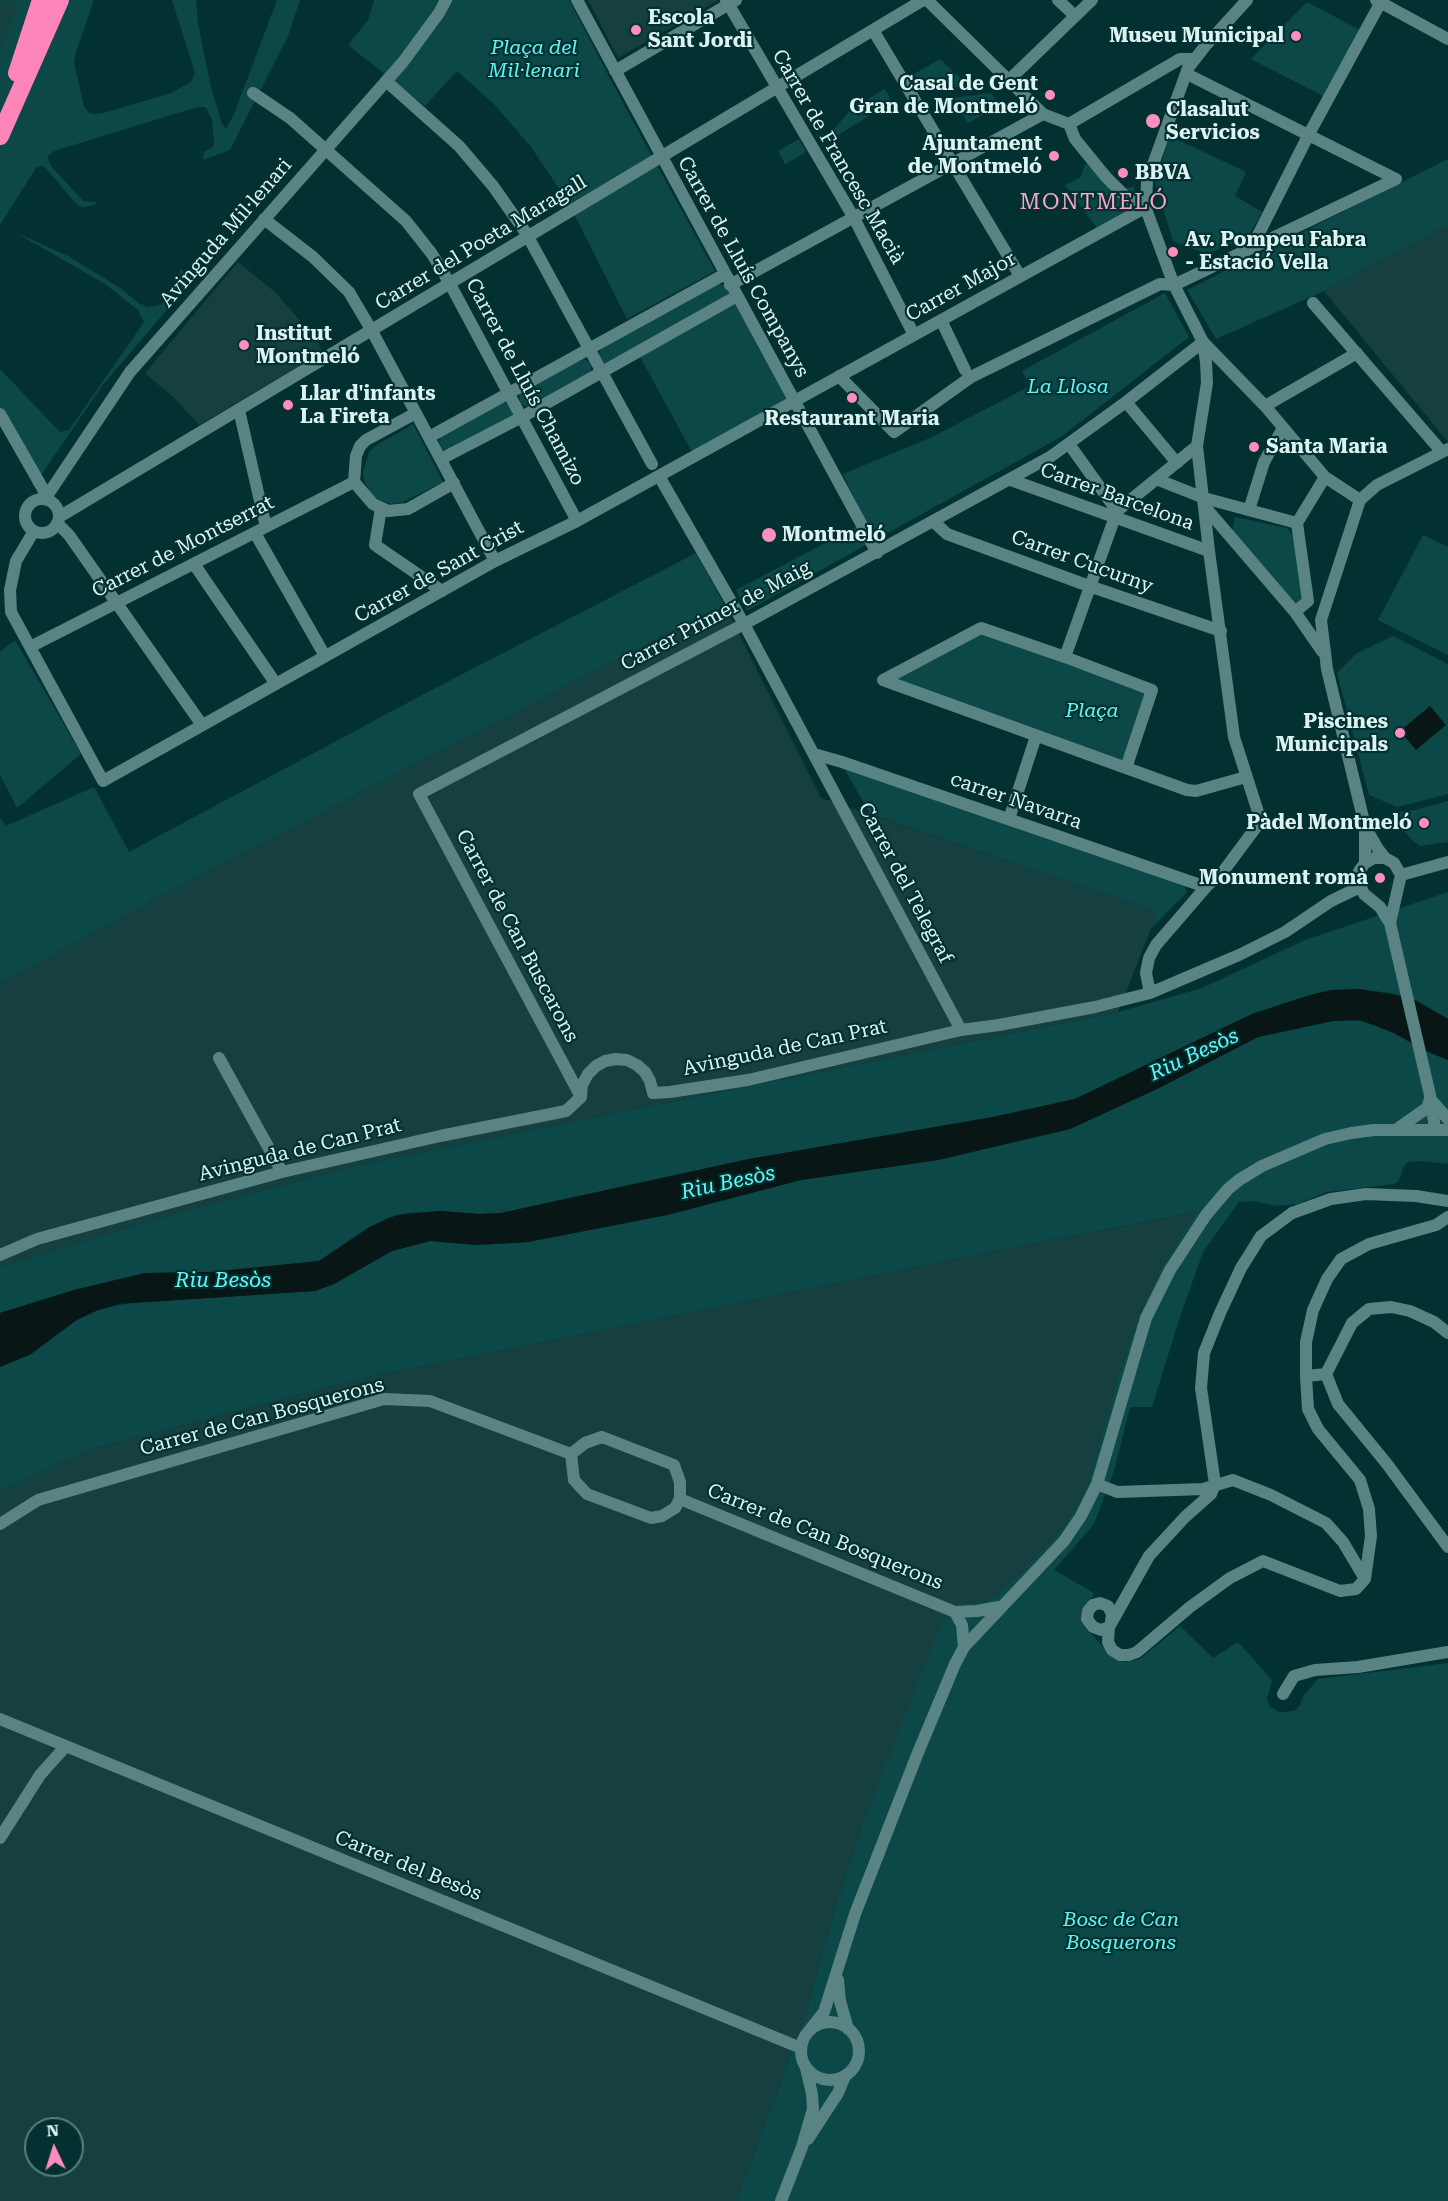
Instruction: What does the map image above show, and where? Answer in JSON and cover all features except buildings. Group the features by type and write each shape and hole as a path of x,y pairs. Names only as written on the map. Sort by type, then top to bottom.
{"highway":[{"path":"0,114 42,0"},
{"path":"0,136 60,0"}],"street":[{"name":"Avinguda Mil·lenari","path":"47,498 130,372 386,81 433,21 446,0"},
{"name":"Carrer de Lluís Companys","path":"577,0 876,553"},
{"path":"925,0 1043,114 1069,124 1075,140 1106,177 1125,196 1146,209"},
{"name":"Carrer del Poeta Maragall","path":"58,520 925,0"},
{"path":"1058,0 1075,16"},
{"path":"1009,80 1092,0"},
{"path":"1247,0 1193,59 1147,181 1146,209 1174,285 1203,342 1264,406 1325,477 1360,500"},
{"path":"1252,247 1380,1 1448,39"},
{"path":"615,71 730,2"},
{"name":"Carrer de Francesc Macià","path":"730,2 777,88 854,218 914,335"},
{"path":"873,30 1020,276"},
{"path":"1069,124 1180,59 1193,59"},
{"path":"839,376 894,432 968,373 1074,326 1160,284 1174,285 1396,179 1186,74"},
{"path":"386,81 459,146 493,186 528,237 652,464"},
{"name":"Carrer de Lluís Chamizo","path":"253,93 290,118 406,221 432,254 577,521"},
{"path":"429,437 589,348 731,285 1043,114"},
{"name":"Carrer Major","path":"795,402 1020,276 1146,209"},
{"path":"264,219 313,257 349,292 495,561"},
{"path":"441,459 602,372 731,285"},
{"path":"1313,303 1445,451 1377,485 1360,500 1321,620 1324,654 1365,826 1365,863 1358,876 1360,887 1364,894 1381,900 1387,899 1398,890"},
{"path":"941,320 968,373"},
{"path":"1150,993 1146,973 1149,958 1156,945 1206,886 1225,869 1257,826 1259,815 1234,738 1209,551 1197,446 1208,375 1203,342"},
{"name":"Carrer Primer de Maig","path":"419,794 744,624 1011,480 1069,444 1203,342"},
{"path":"1264,406 1357,353"},
{"path":"1208,375 1216,367 1226,367"},
{"name":"Carrer de Sant Crist","path":"30,647 103,780 495,561 577,521 795,402"},
{"path":"1126,402 1177,463"},
{"path":"239,410 267,527"},
{"path":"416,413 366,440 360,446 356,456 354,482 373,504 388,511 408,509 454,483"},
{"path":"0,414 47,498 55,506 58,520 202,725"},
{"path":"1249,510 1264,462 1283,428"},
{"path":"1069,444 1116,514"},
{"path":"1065,657 1116,514 1197,446"},
{"name":"Carrer del Telegraf","path":"659,476 744,624 962,1030"},
{"path":"1308,601 1297,523 1325,477"},
{"path":"1156,479 1205,503 1249,510 1297,523"},
{"name":"Carrer Barcelona","path":"1011,480 1116,514 1209,551"},
{"name":"Carrer de Montserrat","path":"30,647 354,482"},
{"path":"47,498 36,500 27,507 25,519 27,525 34,531 45,532 54,528 58,520"},
{"path":"1205,503 1305,624 1324,654"},
{"path":"381,508 375,545 442,591"},
{"name":"Carrer Cucurny","path":"934,522 947,534 1221,631"},
{"path":"30,647 11,612 10,590 16,561 34,531"},
{"path":"255,532 325,656"},
{"path":"194,564 276,684"},
{"path":"1295,612 1308,601"},
{"path":"1308,601 1326,607"},
{"path":"1305,624 1313,624 1321,620"},
{"path":"1126,768 1152,690 1065,657 981,628 883,680 1186,790 1196,791 1246,777"},
{"path":"1009,819 1036,736"},
{"name":"carrer Navarra","path":"814,754 1206,886"},
{"name":"Carrer de Can Buscarons","path":"419,794 581,1097"},
{"path":"1365,826 1385,858 1394,863 1401,876 1390,923"},
{"path":"1365,863 1374,858 1385,858"},
{"path":"1401,876 1448,862"},
{"name":"Avinguda de Can Prat","path":"0,1255 38,1239 282,1172 440,1136 566,1111 581,1097 582,1085 588,1074 605,1061 627,1060 645,1072 653,1093 670,1092 763,1077 962,1030 1095,1007 1150,993 1285,932 1331,901 1360,887"},
{"path":"1371,898 1390,923 1435,1129"},
{"path":"219,1058 282,1172"},
{"path":"1429,1094 1448,1119"},
{"path":"1397,1129 1427,1108 1429,1094"},
{"path":"781,2201 802,2147 813,2109 806,2068 802,2059 803,2039 824,2012 866,1884 937,1706 964,1647 999,1607 1064,1541 1081,1516 1097,1484 1146,1318 1170,1270 1219,1199 1239,1180 1256,1169 1325,1139 1351,1133 1397,1129 1448,1130"},
{"path":"1448,1201 1416,1196 1366,1194 1330,1199 1292,1213 1261,1236 1241,1268 1204,1353 1201,1388 1215,1484 1211,1494 1185,1517 1149,1556 1110,1625 1108,1642 1112,1650 1120,1655 1137,1652 1222,1583 1263,1561 1340,1591 1356,1589 1365,1579 1371,1536 1370,1509 1360,1480 1318,1429 1308,1409 1305,1376 1306,1342 1313,1310 1327,1279 1341,1259 1369,1244 1436,1225 1448,1217"},
{"path":"1448,1333 1434,1322 1410,1311 1391,1307 1369,1309 1352,1323 1326,1374 1338,1404 1387,1464 1448,1547"},
{"path":"1305,1376 1326,1374"},
{"name":"Carrer de Can Bosquerons","path":"0,1524 38,1500 384,1399 430,1401 572,1454"},
{"name":"Carrer de Can Bosquerons","path":"602,1437 674,1465 680,1482 680,1499 675,1508 662,1516 651,1518 587,1494 574,1480 572,1454 585,1443 602,1437"},
{"path":"1097,1484 1117,1492 1203,1490 1215,1484 1233,1480 1271,1495 1326,1523 1343,1542 1365,1579"},
{"name":"Carrer de Can Bosquerons","path":"680,1499 955,1612 999,1607"},
{"name":"Carrer de Can Bosquerons","path":"955,1612 962,1625 964,1647"},
{"path":"1282,1694 1294,1676 1315,1670 1358,1667 1448,1652"},
{"name":"Carrer del Besòs","path":"0,1719 801,2048"},
{"path":"0,1838 40,1775 65,1747"},
{"path":"802,2147 838,2093 845,2076 854,2067 859,2050 856,2038 848,2029 840,2001 838,1973"},
{"path":"808,2031 819,2024 831,2022 848,2029"},
{"path":"806,2068 815,2076 827,2080 845,2076"}],"shaded area":[{"path":"8,0 18,5 0,51 0,4"},
{"name":"Escola Sant Jordi","path":"588,0 716,0 717,1 618,58"},
{"path":"1448,225 1448,442 1324,291"},
{"name":"Institut Montmeló","path":"238,262 276,293 315,338 323,352 199,425 176,400 145,373"},
{"path":"724,604 821,798 1158,911 1118,1012 359,1165 170,1215 0,1267 0,984 155,899"},
{"path":"1198,1212 1164,1262 1142,1308 1118,1376 1086,1490 1063,1528 1013,1580 988,1601 965,1603 891,1755 860,1831 834,1911 805,2017 736,2201 0,2201 0,1491 88,1450 378,1374"}],"green space":[{"path":"8,0 94,0 74,63 84,106 89,113 94,114 171,93 191,82 195,73 172,0 196,0 198,24 211,87 222,124 226,129 234,114 277,0 300,0 288,36 230,150 203,160 204,152 214,144 212,120 204,107 194,108 54,151 47,157 51,166 83,201 97,204 78,206 44,166 40,166 36,168 0,225 0,51 17,5"},
{"name":"Plaça del Mil·lenari","path":"374,0 569,0 715,271 627,319 568,202 531,147 494,104 457,71 425,106 348,45 368,20"},
{"path":"1307,2 1360,30 1323,96 1251,59"},
{"path":"940,59 969,86 924,90 914,74"},
{"path":"885,89 892,102 822,145 816,135 824,134 836,127 851,109"},
{"path":"991,93 999,106 968,123 953,98"},
{"path":"1170,136 1246,172 1235,196 1262,212 1248,237 1207,254 1173,241 1155,183"},
{"path":"799,139 806,152 785,164 778,151"},
{"path":"1095,158 1123,188 1134,187 1138,215 1101,233 1065,185 1081,177 1084,166"},
{"path":"1448,159 1448,225 1324,291 1216,339 1187,290"},
{"path":"13,231 70,257 148,307 160,305 170,297 179,282 180,269 193,279 102,386 33,487 32,479 0,421 0,369 60,432 69,430 144,322 138,310 105,284"},
{"path":"719,284 726,285 729,294 604,364 598,355 602,347"},
{"name":"La Llosa","path":"1165,293 1189,337 1061,437 747,611 736,590 865,522 843,474 932,437 1030,386 1022,371"},
{"path":"734,302 789,402 693,454 639,355"},
{"path":"584,359 591,363 588,376 530,408 520,403 521,391"},
{"path":"502,402 510,405 513,414 509,419 447,451 442,449 439,442 441,435"},
{"path":"413,424 443,482 403,502 392,504 381,501 372,495 364,481 363,472 369,452 375,446"},
{"path":"1235,517 1287,528 1293,536 1303,599 1296,604 1232,532"},
{"path":"1423,535 1448,547 1448,655 1378,620"},
{"path":"696,553 724,604 155,899 0,984 0,818 6,826 94,787 129,852 424,694"},
{"name":"Plaça","path":"981,632 1146,692 1122,761 895,678"},
{"name":"Piscines Municipals","path":"1393,636 1448,664 1448,794 1397,807 1369,795 1337,673 1357,653"},
{"path":"15,640 81,754 17,808 0,775 0,652"},
{"path":"849,769 1184,885 1187,892 1151,929 1157,911 870,814 845,770"},
{"name":"Pàdel Montmeló","path":"1448,801 1448,842 1420,846 1402,828 1393,812 1415,810"},
{"path":"1448,892 1448,1019 1418,1001 1391,993 1351,989 1310,995 1252,1014 1075,1099 993,1117 749,1159 501,1213 440,1211 408,1213 387,1218 368,1228 320,1261 210,1272 145,1273 74,1290 0,1313 0,1267 170,1215 359,1165 1118,1012 1202,988 1305,940"},
{"name":"Bosc de Can Bosquerons","path":"1352,1020 1370,1023 1394,1033 1448,1060 1448,1164 1410,1162 1405,1164 1398,1182 1394,1184 1327,1192 1297,1204 1277,1206 1253,1201 1239,1202 1203,1252 1152,1407 1130,1407 1114,1471 1094,1524 1054,1570 1094,1593 1084,1614 1086,1628 1112,1657 1125,1662 1140,1659 1180,1626 1213,1658 1238,1642 1272,1680 1267,1699 1270,1707 1280,1712 1294,1711 1318,1679 1448,1663 1448,2201 736,2201 805,2017 834,1911 860,1831 943,1619 965,1603 988,1601 1013,1580 1063,1528 1086,1490 1118,1376 1142,1308 1164,1262 1197,1212 378,1374 88,1450 0,1491 0,1367 31,1354 70,1324 98,1310 129,1303 315,1291 334,1284 392,1251 430,1241 477,1245 528,1242 667,1215 801,1180 938,1160 1070,1129 1157,1089 1258,1037 1333,1021"}],"water":[{"path":"1430,706 1446,725 1416,750 1400,731"},
{"name":"Riu Besòs","path":"1360,989 1409,997 1448,1019 1448,1060 1394,1033 1360,1020 1333,1021 1258,1037 1157,1089 1070,1129 938,1160 801,1180 667,1215 528,1242 477,1245 430,1241 392,1251 334,1284 315,1291 118,1304 78,1319 31,1354 0,1367 0,1313 74,1290 145,1273 210,1272 319,1261 368,1228 397,1215 440,1211 501,1213 749,1159 993,1117 1075,1099 1252,1014 1331,990"}],"place":[{"name":"Escola Sant Jordi","path":"636,30"},
{"name":"Museu Municipal","path":"1296,36"},
{"name":"Casal de Gent Gran de Montmeló","path":"1050,95"},
{"name":"Clasalut Servicios","path":"1153,121"},
{"name":"Ajuntament de Montmeló","path":"1054,156"},
{"name":"BBVA","path":"1123,173"},
{"name":"Av. Pompeu Fabra - Estació Vella","path":"1173,252"},
{"name":"Institut Montmeló","path":"244,345"},
{"name":"Restaurant Maria","path":"852,398"},
{"name":"Llar d'infants La Fireta","path":"288,405"},
{"name":"Santa Maria","path":"1254,447"},
{"name":"Montmeló","path":"769,535"},
{"name":"Piscines Municipals","path":"1400,733"},
{"name":"Pàdel Montmeló","path":"1424,823"},
{"name":"Monument romà","path":"1380,878"}],"district":[{"name":"MONTMELÓ","path":"1094,203"}]}
